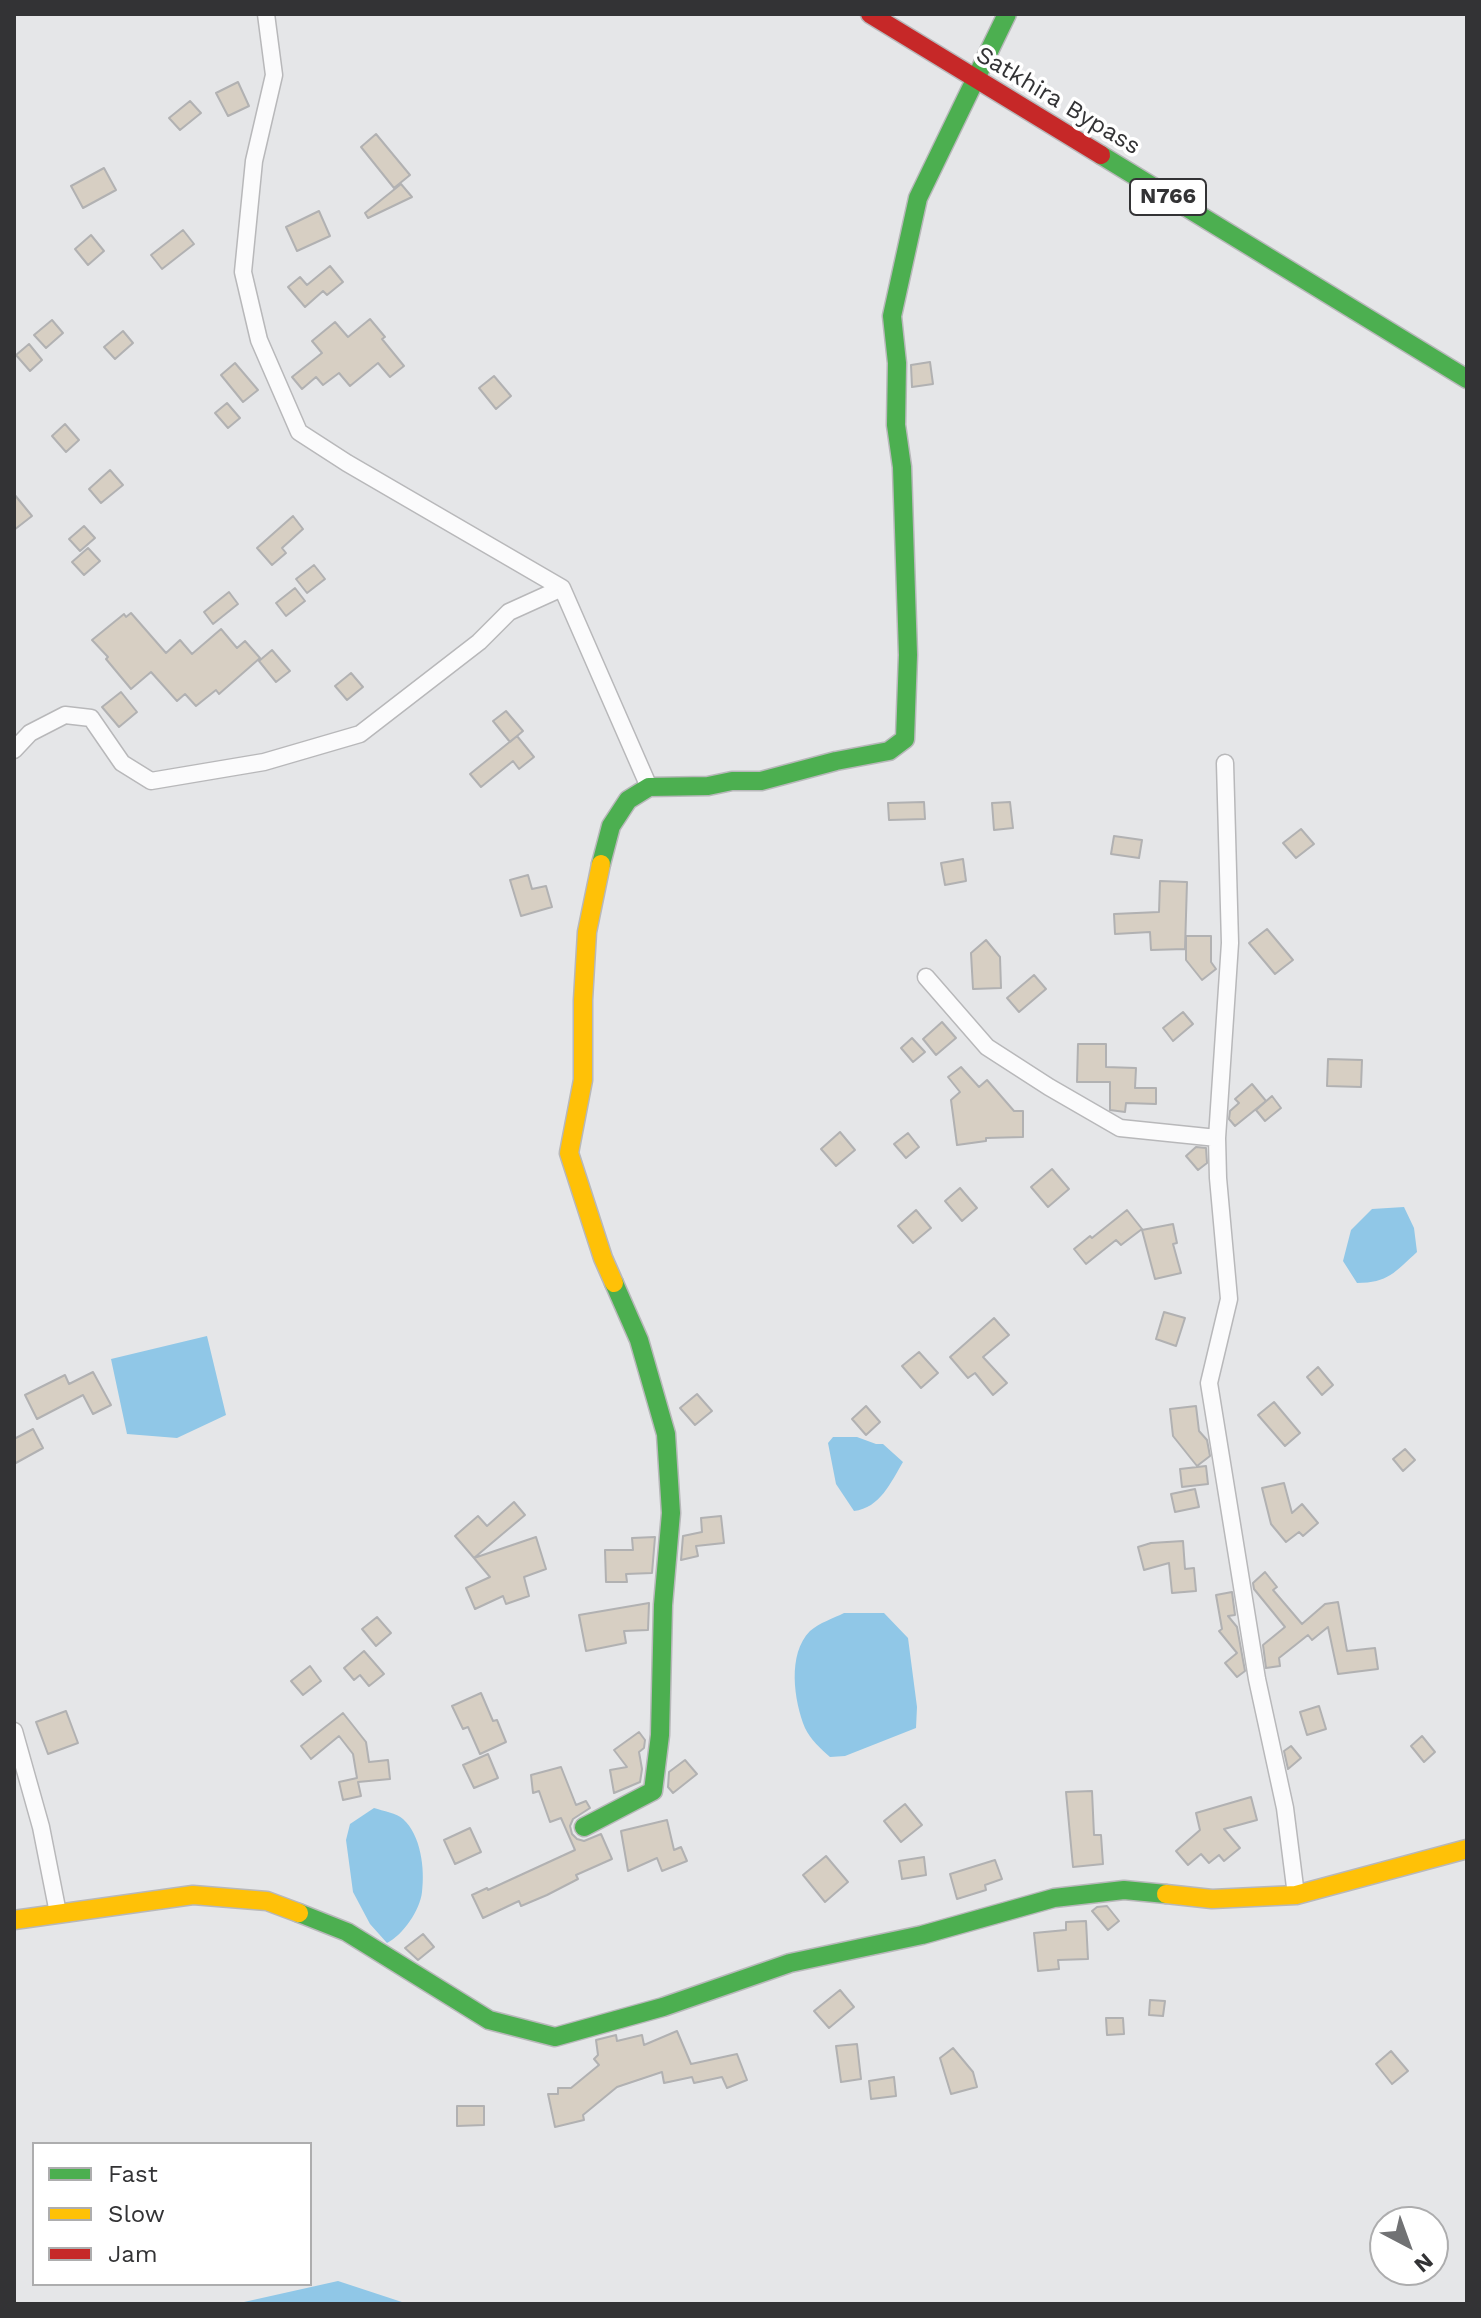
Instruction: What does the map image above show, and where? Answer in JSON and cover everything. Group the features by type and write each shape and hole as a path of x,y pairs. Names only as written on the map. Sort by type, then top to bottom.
{"main road":[{"name":"Satkhira Bypass","path":"870,14 1467,379"},
{"path":"584,1827 653,1791 660,1735 663,1605 671,1513 666,1434 639,1340 603,1258 569,1153 583,1080 587,932 597,881 611,826 628,800 649,787 761,781 889,751 905,739 908,655 902,467 896,425 897,363 892,316 918,198 1007,14"},
{"path":"14,1920 193,1895 267,1901 347,1932 489,2020 555,2037 663,2007 790,1963 922,1935 1054,1898 1124,1890 1212,1899 1296,1895 1467,1849"}],"street":[{"path":"266,14 274,75 254,161 243,272 259,340 299,432 562,588 649,787"},
{"path":"14,750 30,733 65,715 91,718 122,763 151,781 264,762 360,734 479,642 509,612 562,588"},
{"path":"1225,763 1230,943 1217,1138 1229,1299 1209,1383 1257,1679 1285,1808 1296,1895"},
{"path":"926,977 987,1047 1120,1128 1217,1138"},
{"path":"14,1731 41,1827 58,1913"}],"water":[{"path":"1404,1207 1414,1228 1417,1252 1397,1271 1384,1278 1357,1283 1343,1261 1351,1230 1372,1209"},
{"path":"207,1336 226,1415 177,1438 127,1434 111,1359"},
{"path":"833,1437 857,1437 883,1444 903,1462 884,1493 863,1509 854,1511 836,1484 828,1443"},
{"path":"844,1613 884,1613 908,1638 917,1707 916,1728 845,1756 830,1757 805,1728 798,1705 795,1665 798,1652 810,1631"},
{"path":"374,1808 397,1815 409,1826 418,1843 423,1873 422,1892 414,1914 405,1928 387,1943 370,1924 353,1892 346,1840 350,1824"},
{"path":"338,2281 408,2304 235,2304"}],"building":[{"path":"238,82 249,106 228,116 216,93"},
{"path":"190,101 201,113 180,130 169,118"},
{"path":"376,134 410,175 394,188 361,147"},
{"path":"104,168 116,190 83,208 71,186"},
{"path":"401,184 412,197 368,218 365,213"},
{"path":"319,211 330,236 297,251 286,227"},
{"path":"183,230 194,244 162,269 151,255"},
{"path":"91,235 104,251 88,265 75,249"},
{"path":"330,266 343,282 327,295 323,291 305,307 288,287 300,277 307,285"},
{"path":"370,319 404,366 390,377 378,363 350,386 339,373 323,385 316,377 302,389 292,377 322,353 312,341 335,322 348,337"},
{"path":"52,320 63,333 46,348 34,335"},
{"path":"123,331 133,343 115,359 104,347"},
{"path":"29,344 42,360 30,371 16,355"},
{"path":"930,362 933,384 912,387 911,365"},
{"path":"235,363 258,390 243,402 221,375"},
{"path":"494,376 511,396 496,409 479,388"},
{"path":"227,403 240,418 228,428 215,413"},
{"path":"65,424 79,440 66,452 52,436"},
{"path":"110,470 123,485 101,503 89,489"},
{"path":"14,494 32,516 14,530"},
{"path":"293,516 303,529 282,548 286,553 272,565 257,548"},
{"path":"84,526 95,538 80,551 69,539"},
{"path":"88,548 100,561 84,575 72,562"},
{"path":"314,565 325,579 307,593 296,579"},
{"path":"295,588 305,601 286,616 276,603"},
{"path":"229,592 238,604 213,624 204,612"},
{"path":"131,613 166,653 180,640 192,654 221,629 237,648 245,641 260,658 219,694 216,690 196,706 185,694 177,701 151,672 131,689 92,640 124,614 126,617"},
{"path":"272,650 290,671 276,682 259,661"},
{"path":"351,673 363,687 347,700 335,686"},
{"path":"121,692 137,712 119,727 102,707"},
{"path":"506,711 523,731 510,742 493,721"},
{"path":"517,736 534,757 519,769 513,761 481,787 470,774"},
{"path":"924,802 925,819 889,820 888,803"},
{"path":"1010,802 1013,828 994,830 992,803"},
{"path":"1301,829 1314,844 1296,858 1283,843"},
{"path":"1114,836 1142,840 1139,858 1111,854"},
{"path":"963,859 966,881 945,885 941,863"},
{"path":"528,875 532,889 546,886 552,907 521,916 510,880"},
{"path":"1160,881 1187,882 1185,949 1151,950 1150,932 1115,934 1114,914 1159,912"},
{"path":"1267,929 1293,960 1275,974 1249,943"},
{"path":"1186,936 1211,936 1211,962 1216,969 1202,980 1186,960"},
{"path":"986,940 1000,957 1001,988 973,989 971,953"},
{"path":"1034,975 1046,989 1019,1012 1007,998"},
{"path":"1183,1012 1193,1024 1173,1041 1163,1028"},
{"path":"942,1022 956,1038 936,1055 923,1039"},
{"path":"912,1038 925,1052 913,1062 901,1048"},
{"path":"1078,1044 1106,1044 1106,1067 1136,1068 1135,1088 1156,1088 1156,1104 1126,1103 1125,1112 1110,1110 1110,1082 1077,1082"},
{"path":"1328,1059 1362,1060 1361,1087 1327,1086"},
{"path":"961,1067 979,1087 987,1080 1014,1111 1023,1111 1023,1137 986,1138 986,1141 957,1145 951,1100 960,1092 948,1077"},
{"path":"1252,1084 1266,1101 1235,1126 1229,1119 1230,1111 1239,1103 1235,1099"},
{"path":"1272,1096 1281,1108 1265,1121 1256,1110"},
{"path":"840,1132 855,1150 836,1166 821,1149"},
{"path":"908,1133 919,1147 906,1158 894,1144"},
{"path":"1196,1147 1206,1148 1207,1163 1198,1170 1186,1156"},
{"path":"1052,1169 1069,1189 1048,1207 1031,1187"},
{"path":"960,1188 977,1208 962,1221 945,1201"},
{"path":"916,1210 931,1228 913,1243 898,1226"},
{"path":"1127,1210 1142,1229 1121,1245 1116,1240 1086,1264 1074,1249"},
{"path":"1173,1224 1177,1243 1173,1244 1181,1273 1155,1279 1142,1230"},
{"path":"1164,1312 1185,1318 1176,1346 1156,1339"},
{"path":"994,1318 1009,1335 983,1357 1007,1383 993,1395 975,1373 968,1378 950,1357"},
{"path":"919,1352 938,1373 921,1388 902,1366"},
{"path":"1318,1367 1333,1385 1322,1395 1307,1377"},
{"path":"93,1372 111,1405 93,1414 83,1395 37,1419 25,1395 65,1375 69,1384"},
{"path":"697,1394 712,1411 695,1425 680,1408"},
{"path":"1274,1402 1300,1433 1285,1446 1258,1415"},
{"path":"866,1406 880,1422 866,1435 852,1419"},
{"path":"1196,1406 1199,1431 1207,1440 1210,1456 1197,1466 1173,1436 1170,1409"},
{"path":"33,1429 43,1448 14,1464 14,1439"},
{"path":"1405,1449 1415,1460 1403,1471 1393,1459"},
{"path":"1206,1466 1208,1484 1182,1487 1180,1469"},
{"path":"1284,1483 1292,1513 1302,1504 1318,1523 1303,1536 1299,1532 1286,1542 1271,1524 1262,1488"},
{"path":"1195,1489 1199,1507 1175,1512 1171,1494"},
{"path":"514,1502 525,1515 474,1558 455,1536 478,1516 487,1526"},
{"path":"721,1516 724,1543 696,1546 698,1556 681,1560 683,1536 702,1532 701,1518"},
{"path":"536,1537 546,1569 524,1577 529,1596 506,1604 503,1596 475,1609 466,1588 490,1577 474,1558"},
{"path":"655,1537 652,1573 626,1574 627,1582 606,1582 605,1550 633,1550 632,1538"},
{"path":"1183,1541 1185,1569 1194,1568 1196,1591 1172,1593 1169,1563 1144,1570 1138,1547"},
{"path":"1265,1572 1277,1587 1273,1590 1302,1624 1325,1604 1338,1602 1347,1651 1375,1648 1378,1669 1338,1674 1328,1627 1312,1640 1308,1635 1279,1658 1280,1666 1266,1668 1263,1645 1285,1627 1254,1589 1253,1583"},
{"path":"1232,1592 1235,1615 1228,1616 1237,1627 1245,1671 1237,1677 1225,1663 1237,1653 1219,1631 1222,1629 1216,1595"},
{"path":"649,1603 648,1630 624,1631 626,1643 586,1651 579,1615"},
{"path":"377,1617 391,1633 376,1646 362,1629"},
{"path":"364,1651 384,1674 369,1686 360,1675 354,1680 344,1668"},
{"path":"310,1666 321,1681 303,1695 291,1681"},
{"path":"481,1693 506,1742 480,1754 468,1727 463,1729 452,1706"},
{"path":"1319,1706 1326,1729 1307,1735 1300,1712"},
{"path":"66,1711 78,1743 48,1754 36,1722"},
{"path":"343,1713 366,1742 369,1762 388,1760 390,1779 358,1782 361,1796 343,1800 339,1782 357,1778 353,1754 339,1736 311,1759 301,1746"},
{"path":"639,1732 645,1740 644,1748 639,1752 642,1769 640,1782 614,1793 610,1770 627,1767 614,1750"},
{"path":"1422,1736 1435,1752 1424,1762 1411,1746"},
{"path":"1291,1746 1301,1758 1288,1769 1284,1751"},
{"path":"488,1754 498,1778 474,1788 463,1765"},
{"path":"685,1760 697,1774 673,1793 668,1787 669,1772"},
{"path":"561,1767 576,1805 586,1801 590,1808 573,1819 570,1826 572,1834 584,1841 601,1834 612,1859 576,1875 578,1879 547,1895 521,1906 519,1901 483,1918 472,1895 575,1850 561,1818 550,1822 539,1791 533,1793 531,1775"},
{"path":"1092,1791 1094,1835 1101,1835 1103,1864 1073,1867 1066,1792"},
{"path":"1251,1797 1257,1820 1224,1829 1240,1848 1224,1861 1219,1855 1209,1863 1201,1854 1188,1865 1176,1851 1200,1830 1196,1813"},
{"path":"905,1804 922,1825 901,1842 884,1821"},
{"path":"667,1820 674,1850 681,1847 687,1861 662,1871 657,1858 628,1871 621,1831"},
{"path":"470,1828 481,1852 455,1864 444,1840"},
{"path":"826,1856 848,1882 825,1902 803,1875"},
{"path":"924,1857 926,1875 902,1879 899,1861"},
{"path":"995,1860 1002,1879 985,1885 986,1890 957,1899 950,1874"},
{"path":"1107,1906 1119,1921 1108,1930 1092,1911"},
{"path":"1086,1921 1088,1959 1058,1960 1059,1969 1038,1971 1034,1933 1066,1930 1066,1922"},
{"path":"423,1934 434,1947 418,1960 405,1948"},
{"path":"840,1990 854,2007 829,2028 814,2011"},
{"path":"1150,2000 1165,2001 1163,2016 1149,2015"},
{"path":"1106,2018 1123,2018 1124,2034 1107,2035"},
{"path":"677,2031 691,2064 737,2054 747,2080 727,2088 722,2077 694,2083 692,2077 664,2083 662,2072 617,2087 583,2115 584,2120 555,2127 548,2094 558,2094 558,2088 571,2088 599,2065 594,2059 598,2055 596,2040 616,2035 617,2041 642,2035 644,2045"},
{"path":"857,2044 861,2079 841,2082 836,2046"},
{"path":"953,2048 973,2072 977,2087 951,2094 940,2058"},
{"path":"1391,2051 1408,2071 1392,2084 1376,2064"},
{"path":"894,2077 896,2096 871,2099 869,2081"},
{"path":"457,2106 484,2106 484,2125 457,2126"}],"traffic: fast":[{"path":"601,864 611,826 628,800 649,787 761,781 889,751 905,739 908,655 902,467 896,425 897,363 892,316 918,198 1007,14"},
{"path":"1101,155 1467,379"},
{"path":"584,1827 653,1791 660,1735 663,1605 671,1513 666,1434 639,1340 614,1283"},
{"path":"299,1913 347,1932 489,2020 555,2037 663,2007 790,1963 922,1935 1054,1898 1124,1890 1166,1894"}],"traffic: slow":[{"path":"601,864 587,932 583,1080 569,1153 614,1283"},
{"path":"1166,1894 1212,1899 1296,1895 1467,1849"},
{"path":"14,1920 193,1895 267,1901 299,1913"}],"traffic: jam":[{"path":"870,14 1101,155"}]}
